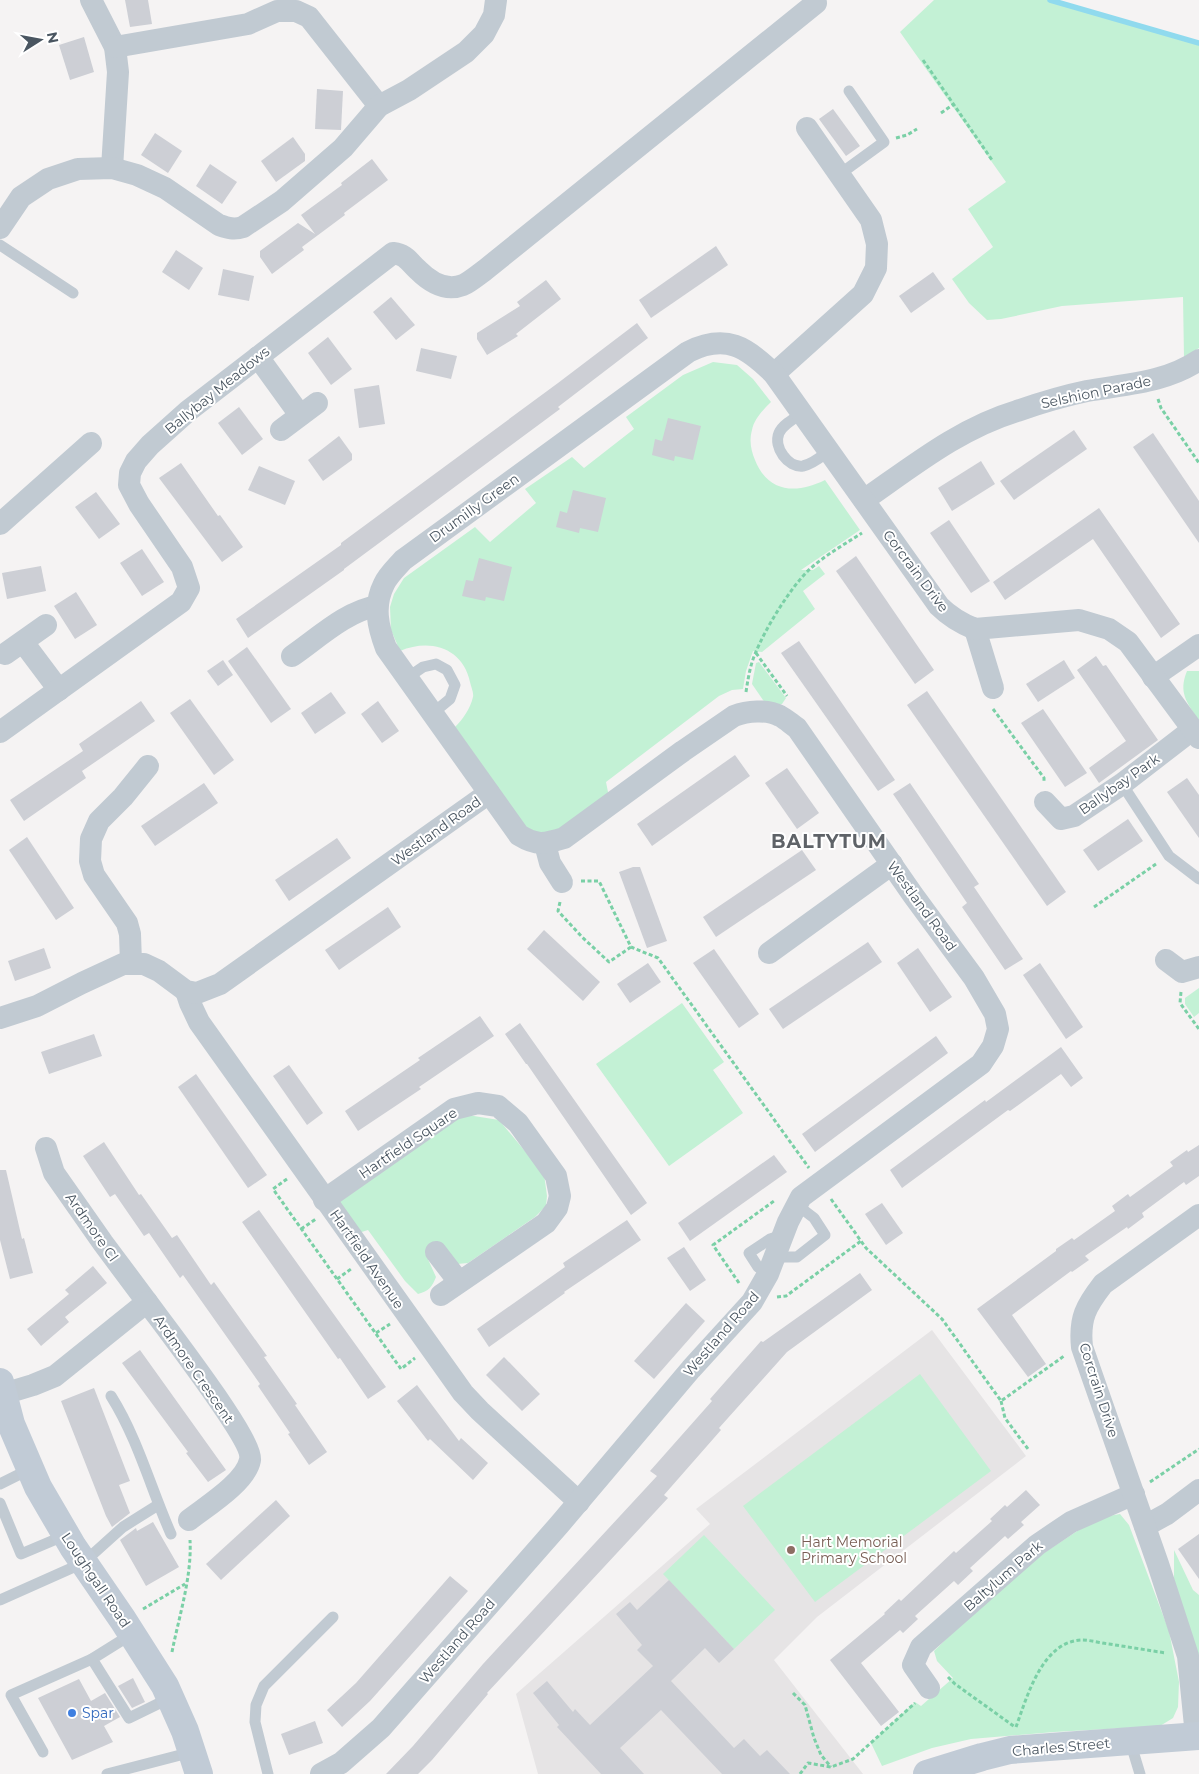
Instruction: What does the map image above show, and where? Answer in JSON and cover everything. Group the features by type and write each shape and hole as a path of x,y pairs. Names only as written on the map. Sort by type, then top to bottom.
{"main road":[{"name":"Loughgall Road","path":"2,1388 6,1427 30,1469 38,1488 83,1563 127,1627 168,1692 185,1731 195,1763"},
{"name":"Charles Street","path":"927,1774 982,1757 1013,1739 1130,1741 1197,1736"}],"street":[{"path":"90,0 115,47 118,72 112,168"},
{"path":"0,228 21,197 48,179 78,169 112,168 165,188 219,225 236,229 243,227 282,201 343,148 379,106 409,90 466,52 484,34 494,15 496,0"},
{"name":"Ballybay Meadows","path":"0,732 181,602 189,588 182,567 139,504 130,485 130,473 136,461 162,433 393,253 404,255 419,272 437,286 450,287 462,285 485,270 818,1"},
{"path":"115,47 248,24 277,11 296,11 309,17 379,106"},
{"path":"774,374 863,294 876,268 877,244 871,220 807,128"},
{"name":"Drumilly Green","path":"489,793 386,648 378,627 377,606 384,584 403,560 688,352 702,345 722,343 742,348 756,356 774,374"},
{"path":"258,357 309,409 282,430"},
{"name":"Selshion Parade","path":"864,500 913,465 955,438 982,424 1015,411 1062,397 1086,391 1154,380 1190,366 1199,360"},
{"name":"Corcrain Drive","path":"774,374 948,616 975,629 1079,620 1109,630 1128,642 1196,734"},
{"path":"0,524 91,443"},
{"path":"292,656 353,614 366,608 377,606"},
{"path":"5,654 46,625"},
{"path":"975,629 993,688"},
{"path":"23,642 59,690"},
{"path":"1153,677 1199,645"},
{"name":"Westland Road","path":"186,991 197,993 220,984 489,793 518,835 531,843 545,844 564,838 734,716 743,713 764,712 778,715 797,728 974,978 995,1014 998,1029 993,1046 981,1064 801,1197 772,1266 752,1302 691,1369 579,1502 381,1728 341,1763 321,1774"},
{"name":"Ballybay Park","path":"1045,802 1061,819 1074,816 1196,734"},
{"path":"131,963 128,923 94,875 90,861 91,839 99,821 123,797 148,766"},
{"path":"545,844 550,863 562,882"},
{"path":"769,953 892,864"},
{"path":"0,1018 37,1006 122,964 144,964 158,971 186,991"},
{"name":"Hartfield Avenue","path":"186,991 199,1022 463,1393 579,1502"},
{"name":"Hartfield Square","path":"324,1200 454,1108 478,1103 498,1106 518,1123 556,1176 560,1196 557,1208 546,1224 450,1289 436,1252"},
{"name":"Ardmore Cl","path":"46,1148 54,1173 147,1302"},
{"name":"Corcrain Drive","path":"1197,1736 1188,1656 1145,1526 1082,1347 1080,1334 1083,1314 1092,1298 1104,1284 1199,1215"},
{"name":"Ardmore Crescent","path":"2,1388 33,1385 56,1376 147,1302 210,1389 246,1444 251,1458 246,1473 189,1520"},
{"path":"1145,1526 1167,1514 1199,1490"},
{"name":"Baltylum Park","path":"937,1681 914,1665 922,1647 1037,1545 1071,1522 1134,1494"}],"lane":[{"path":"840,174 884,142 849,91"},
{"path":"0,245 73,293"},
{"path":"803,413 786,424 779,434 778,446 783,457 793,465 802,466 813,462 830,450"},
{"path":"407,678 424,667 436,664 447,670 455,685 450,699 433,713"},
{"path":"1122,784 1169,856 1199,879"},
{"path":"772,1266 797,1257 825,1235 814,1218 797,1205"},
{"path":"111,1396 125,1418 171,1534"},
{"path":"0,1484 30,1469"},
{"path":"0,1504 21,1554 66,1535"},
{"path":"0,1600 83,1563 123,1527 158,1505"},
{"path":"268,1774 255,1722 256,1705 264,1686 333,1616"},
{"path":"43,1752 11,1695 92,1658 127,1627"},
{"path":"92,1658 129,1718 168,1692"},
{"path":"1130,1741 1140,1774"},
{"path":"107,1774 195,1763"}],"path":[{"path":"923,60 992,160"},
{"path":"941,113 954,104"},
{"path":"884,142 907,135 917,129"},
{"path":"1154,380 1161,408 1199,463"},
{"path":"743,713 750,670 756,653 785,600 809,567 879,521"},
{"path":"756,653 787,697 797,728"},
{"path":"993,688 989,703 1044,778 1045,802"},
{"path":"1094,907 1169,856"},
{"path":"631,947 609,962 582,937 558,911 562,882 599,881 631,947 658,958 861,1241 942,1319 1001,1400 1005,1418 1028,1449"},
{"path":"1182,966 1180,1004 1199,1029"},
{"path":"302,1168 272,1189 401,1369 430,1348"},
{"path":"752,1302 786,1296 861,1241"},
{"path":"1001,1400 1069,1352 1082,1347"},
{"path":"1134,1494 1199,1448"},
{"path":"168,1692 190,1552 189,1520"},
{"path":"127,1627 186,1584"},
{"path":"800,1774 808,1763 831,1767 853,1759 916,1703 937,1681 955,1684 1013,1739 1028,1694 1038,1672 1051,1654 1065,1644 1081,1640 1188,1656"},
{"path":"793,1693 805,1705 814,1738 822,1755 831,1767"}],"shaded area":[{"name":"Hart Memorial Primary School","path":"932,1330 1026,1456 817,1617 774,1660 863,1774 538,1774 516,1694 710,1524 696,1509"}],"green space":[{"path":"934,0 1050,0 1199,43 1199,348 1184,358 1183,297 1062,306 1001,319 987,320 969,303 952,279 993,247 968,209 1006,182 900,32"},
{"path":"713,362 737,365 753,379 771,402 755,422 751,438 755,460 767,479 775,485 794,489 814,485 825,480 860,530 801,570 813,570 819,566 825,574 803,591 815,609 762,652 753,651 746,671 743,689 732,690 719,696 606,782 609,797 554,833 530,834 455,727 466,714 473,697 466,670 453,654 444,649 423,646 411,647 400,651 391,630 390,607 394,594 404,578 475,527 490,542 536,503 525,489 572,457 584,468 634,429 626,417 683,375"},
{"path":"759,662 786,698 782,704 765,703 752,684 756,663"},
{"path":"1187,671 1199,671 1199,721 1185,697 1183,685"},
{"path":"1199,988 1199,1013 1194,1017 1185,1004 1185,998"},
{"path":"682,1003 724,1062 713,1070 743,1113 669,1166 596,1064"},
{"path":"455,1113 499,1120 544,1174 547,1196 546,1206 535,1217 468,1263 457,1264 426,1255 436,1277 430,1288 418,1294 405,1281 368,1230 352,1235 341,1219 338,1194"},
{"path":"920,1374 991,1471 815,1602 743,1506"},
{"path":"1120,1514 1129,1525 1169,1631 1179,1682 1178,1707 1173,1718 1160,1726 971,1739 932,1748 882,1766 871,1743 915,1702 921,1706 953,1678 937,1661 934,1651 1015,1572 1097,1518"},
{"path":"704,1535 775,1610 734,1649 663,1574"},
{"path":"1174,1550 1193,1590 1199,1595 1199,1703 1174,1579"}],"building":[{"path":"125,0 148,0 152,24 130,27"},
{"path":"84,37 94,72 70,80 59,45"},
{"path":"317,89 343,91 341,130 315,129"},
{"path":"833,109 860,146 846,156 819,119"},
{"path":"155,133 182,151 168,173 141,155"},
{"path":"293,137 305,154 305,161 276,182 261,161"},
{"path":"372,159 388,180 302,247 304,250 272,274 260,257 260,251 298,223 315,234 301,215 342,185 341,183"},
{"path":"210,164 237,182 222,204 196,186"},
{"path":"716,246 728,265 651,318 639,300"},
{"path":"176,250 203,268 189,290 162,272"},
{"path":"223,269 254,276 249,301 218,295"},
{"path":"933,272 945,289 911,313 899,296"},
{"path":"546,280 561,299 516,334 518,336 487,355 477,339 477,333 520,306 517,302"},
{"path":"391,297 415,325 396,340 373,312"},
{"path":"637,323 648,338 558,407 560,409 344,570 248,638 236,619 341,545 341,543"},
{"path":"328,337 352,369 331,385 308,353"},
{"path":"421,348 457,356 451,379 416,371"},
{"path":"379,385 385,424 359,428 354,389"},
{"path":"239,407 263,439 242,455 218,423"},
{"path":"668,418 701,426 693,460 675,456 674,461 652,455 655,439 662,441"},
{"path":"1074,430 1087,449 1014,500 1000,481"},
{"path":"1153,433 1199,501 1199,543 1133,447"},
{"path":"339,436 352,454 352,460 323,481 308,460"},
{"path":"981,461 995,484 952,511 938,488"},
{"path":"181,463 218,516 220,515 243,547 222,562 159,478"},
{"path":"259,466 295,481 285,505 248,490"},
{"path":"573,490 606,498 598,532 580,528 579,533 556,527 560,511 567,513"},
{"path":"96,492 120,524 99,539 75,507"},
{"path":"1099,508 1180,624 1161,638 1093,539 1005,600 993,582"},
{"path":"949,520 990,581 971,593 930,533"},
{"path":"142,549 164,582 142,596 120,563"},
{"path":"856,556 934,670 915,684 836,571"},
{"path":"479,558 512,567 504,601 486,597 485,601 462,596 466,580 473,581"},
{"path":"41,566 46,591 7,599 2,573"},
{"path":"76,592 97,625 75,639 54,606"},
{"path":"799,641 895,780 878,791 781,653"},
{"path":"247,647 291,709 271,723 228,661"},
{"path":"1096,656 1103,666 1106,665 1158,740 1099,783 1089,768 1126,741 1077,670"},
{"path":"223,660 233,675 218,686 207,671"},
{"path":"1064,660 1075,678 1038,702 1026,684"},
{"path":"927,691 1066,892 1047,906 907,705"},
{"path":"331,692 346,713 315,734 301,713"},
{"path":"190,699 234,760 214,775 170,713"},
{"path":"141,701 155,721 82,771 86,778 24,821 10,800 83,751 79,744"},
{"path":"378,701 399,731 382,743 361,714"},
{"path":"1043,709 1087,773 1065,787 1021,723"},
{"path":"735,755 750,776 652,846 637,824"},
{"path":"787,768 819,813 797,829 765,783"},
{"path":"1187,778 1199,795 1199,838 1167,792"},
{"path":"204,783 218,803 155,846 141,826"},
{"path":"910,783 979,884 974,887 1023,959 1005,970 962,907 967,903 893,794"},
{"path":"1128,819 1143,841 1098,871 1083,850"},
{"path":"27,837 74,908 56,920 9,850"},
{"path":"337,838 351,858 289,901 275,880"},
{"path":"802,850 816,870 716,937 703,917"},
{"path":"633,867 640,867 667,941 647,948 619,872"},
{"path":"388,907 401,927 339,970 325,950"},
{"path":"544,930 600,982 583,1001 527,949"},
{"path":"868,942 882,962 783,1029 769,1009"},
{"path":"44,948 51,968 15,981 8,961"},
{"path":"918,948 952,997 930,1012 897,963"},
{"path":"714,949 759,1014 739,1028 693,963"},
{"path":"648,963 661,982 630,1003 617,984"},
{"path":"1040,963 1083,1027 1066,1039 1023,975"},
{"path":"480,1016 494,1036 419,1087 421,1089 358,1131 345,1111"},
{"path":"520,1023 647,1203 631,1215 505,1034"},
{"path":"94,1034 102,1056 49,1074 41,1052"},
{"path":"936,1036 948,1053 815,1152 802,1134"},
{"path":"1061,1047 1083,1078 1071,1087 1061,1074 1010,1111 1008,1110 902,1188 890,1170"},
{"path":"289,1065 323,1113 307,1125 273,1076"},
{"path":"196,1074 267,1175 248,1188 178,1087"},
{"path":"104,1142 139,1195 141,1194 172,1238 177,1235 211,1285 214,1282 267,1356 264,1357 297,1404 295,1405 327,1452 309,1465 258,1386 260,1384 183,1275 180,1278 149,1233 144,1236 115,1194 110,1197 83,1156"},
{"path":"1199,1145 1199,1176 1186,1185 1184,1182 1142,1213 1144,1217 1085,1256 1089,1260 1071,1271 1012,1315 1046,1364 1028,1377 977,1309 1056,1251 1056,1249 1072,1238 1074,1240 1115,1211 1112,1206 1128,1194 1130,1197 1173,1166 1170,1162 1187,1150 1188,1152"},
{"path":"774,1155 787,1172 690,1241 678,1223"},
{"path":"0,1170 6,1170 22,1239 24,1238 33,1273 10,1279 0,1240"},
{"path":"882,1203 903,1233 886,1245 865,1214"},
{"path":"259,1210 386,1387 368,1399 242,1222"},
{"path":"627,1220 641,1240 564,1292 489,1347 477,1329 565,1267 563,1263"},
{"path":"684,1247 706,1280 690,1291 667,1258"},
{"path":"93,1266 107,1283 65,1317 69,1322 41,1346 27,1329 69,1294 65,1290"},
{"path":"860,1273 872,1290 787,1352 719,1428 721,1430 664,1495 668,1498 487,1693 432,1760 418,1774 386,1774 413,1746 483,1664 657,1476 650,1471 712,1401 710,1399 761,1341 763,1342"},
{"path":"686,1303 705,1321 654,1379 634,1361"},
{"path":"140,1350 226,1470 208,1482 122,1363"},
{"path":"504,1357 540,1394 522,1411 486,1375"},
{"path":"417,1385 459,1441 461,1438 488,1463 473,1480 430,1439 428,1441 397,1401"},
{"path":"94,1388 130,1481 119,1485 130,1513 112,1527 61,1401"},
{"path":"1026,1490 1040,1505 1021,1522 1024,1525 1008,1539 1005,1536 970,1568 973,1571 958,1585 954,1581 915,1616 918,1619 903,1633 900,1630 861,1663 899,1712 881,1726 830,1660 885,1614 899,1599 901,1601 954,1551 956,1553 992,1521 990,1519 1005,1505 1007,1507"},
{"path":"276,1500 290,1516 221,1580 206,1564"},
{"path":"153,1522 179,1567 146,1586 120,1540 136,1528 137,1531"},
{"path":"1199,1534 1199,1579 1178,1549"},
{"path":"450,1576 468,1591 370,1701 342,1727 327,1710 356,1683"},
{"path":"669,1580 734,1649 719,1663 705,1648 671,1681 734,1748 744,1739 760,1756 767,1750 790,1774 722,1774 661,1710 620,1748 644,1774 601,1774 557,1727 559,1725 533,1693 547,1681 573,1712 575,1709 590,1725 653,1666 637,1650 642,1645 616,1614 630,1602 637,1610"},
{"path":"133,1678 145,1702 132,1708 118,1686"},
{"name":"Spar","path":"79,1679 91,1701 105,1693 120,1717 104,1726 113,1742 72,1760 38,1698"},
{"path":"315,1721 323,1743 289,1755 281,1734"}],"waterway":[{"path":"1050,0 1199,43"}],"place":[{"name":"Hart Memorial Primary School","path":"791,1550"},
{"name":"Spar","path":"72,1713"}],"district":[{"name":"BALTYTUM","path":"829,841"}]}
